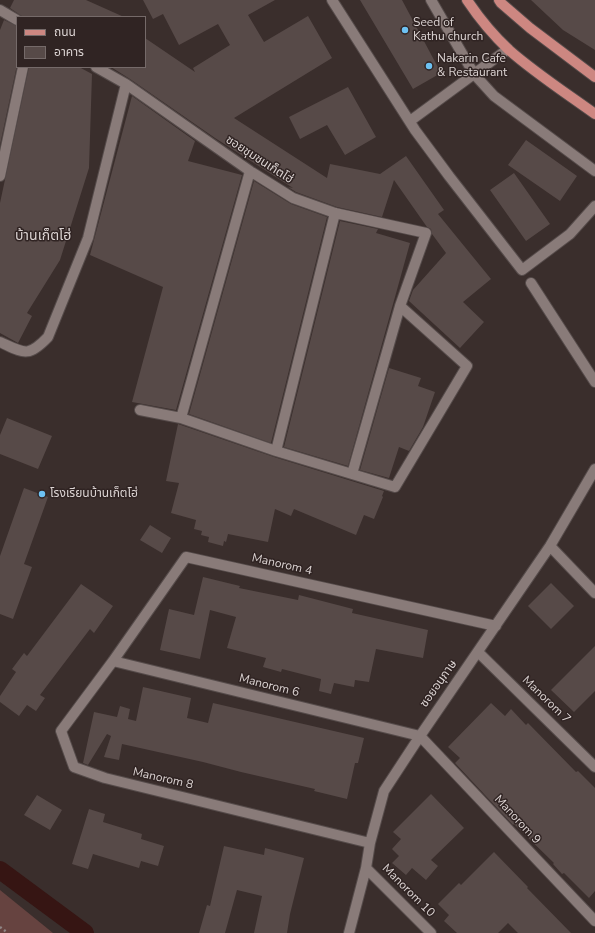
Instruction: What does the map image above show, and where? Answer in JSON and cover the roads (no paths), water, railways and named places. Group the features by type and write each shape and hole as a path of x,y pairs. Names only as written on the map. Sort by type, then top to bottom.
{"main road":[{"path":"468,0 483,23 508,49 536,72 595,114"},
{"path":"499,0 530,28 595,77"}],"street":[{"path":"332,0 410,122 449,176 522,270 570,234 595,206"},
{"path":"431,0 474,74 494,96 595,171"},
{"path":"0,10 16,19"},
{"path":"410,122 508,49"},
{"path":"0,176 23,68"},
{"name":"ซอยชุมชนเก็ตโฮ่","path":"98,68 126,84 250,171 293,198 335,213 426,233 400,306"},
{"path":"0,342 23,352 37,348 48,337 88,238 126,84"},
{"path":"181,418 250,171"},
{"path":"276,451 335,213"},
{"path":"531,283 595,382"},
{"path":"140,410 181,418 276,451 352,474 396,487 467,366 400,306 352,474"},
{"name":"ซอยอนุภาษ","path":"349,933 384,791 550,546 595,469"},
{"path":"550,546 595,593"},
{"name":"Manorom 4","path":"113,661 186,557 496,626"},
{"name":"Manorom 7","path":"478,652 595,766"},
{"name":"Manorom 6","path":"113,661 420,736"},
{"name":"Manorom 8","path":"113,661 62,731 74,767 105,778 370,844"},
{"name":"Manorom 9","path":"420,736 595,921"},
{"name":"Manorom 10","path":"366,868 432,933"}],"waterway":[{"path":"0,870 85,933"}],"place":[{"name":"Seed of Kathu church","path":"405,30"},
{"name":"Nakarin Cafe & Restaurant","path":"429,66"},
{"name":"โรงเรียนบ้านเก็ตโฮ่","path":"42,494"}],"district":[{"name":"บ้านเก็ตโฮ่","path":"43,237"}]}
